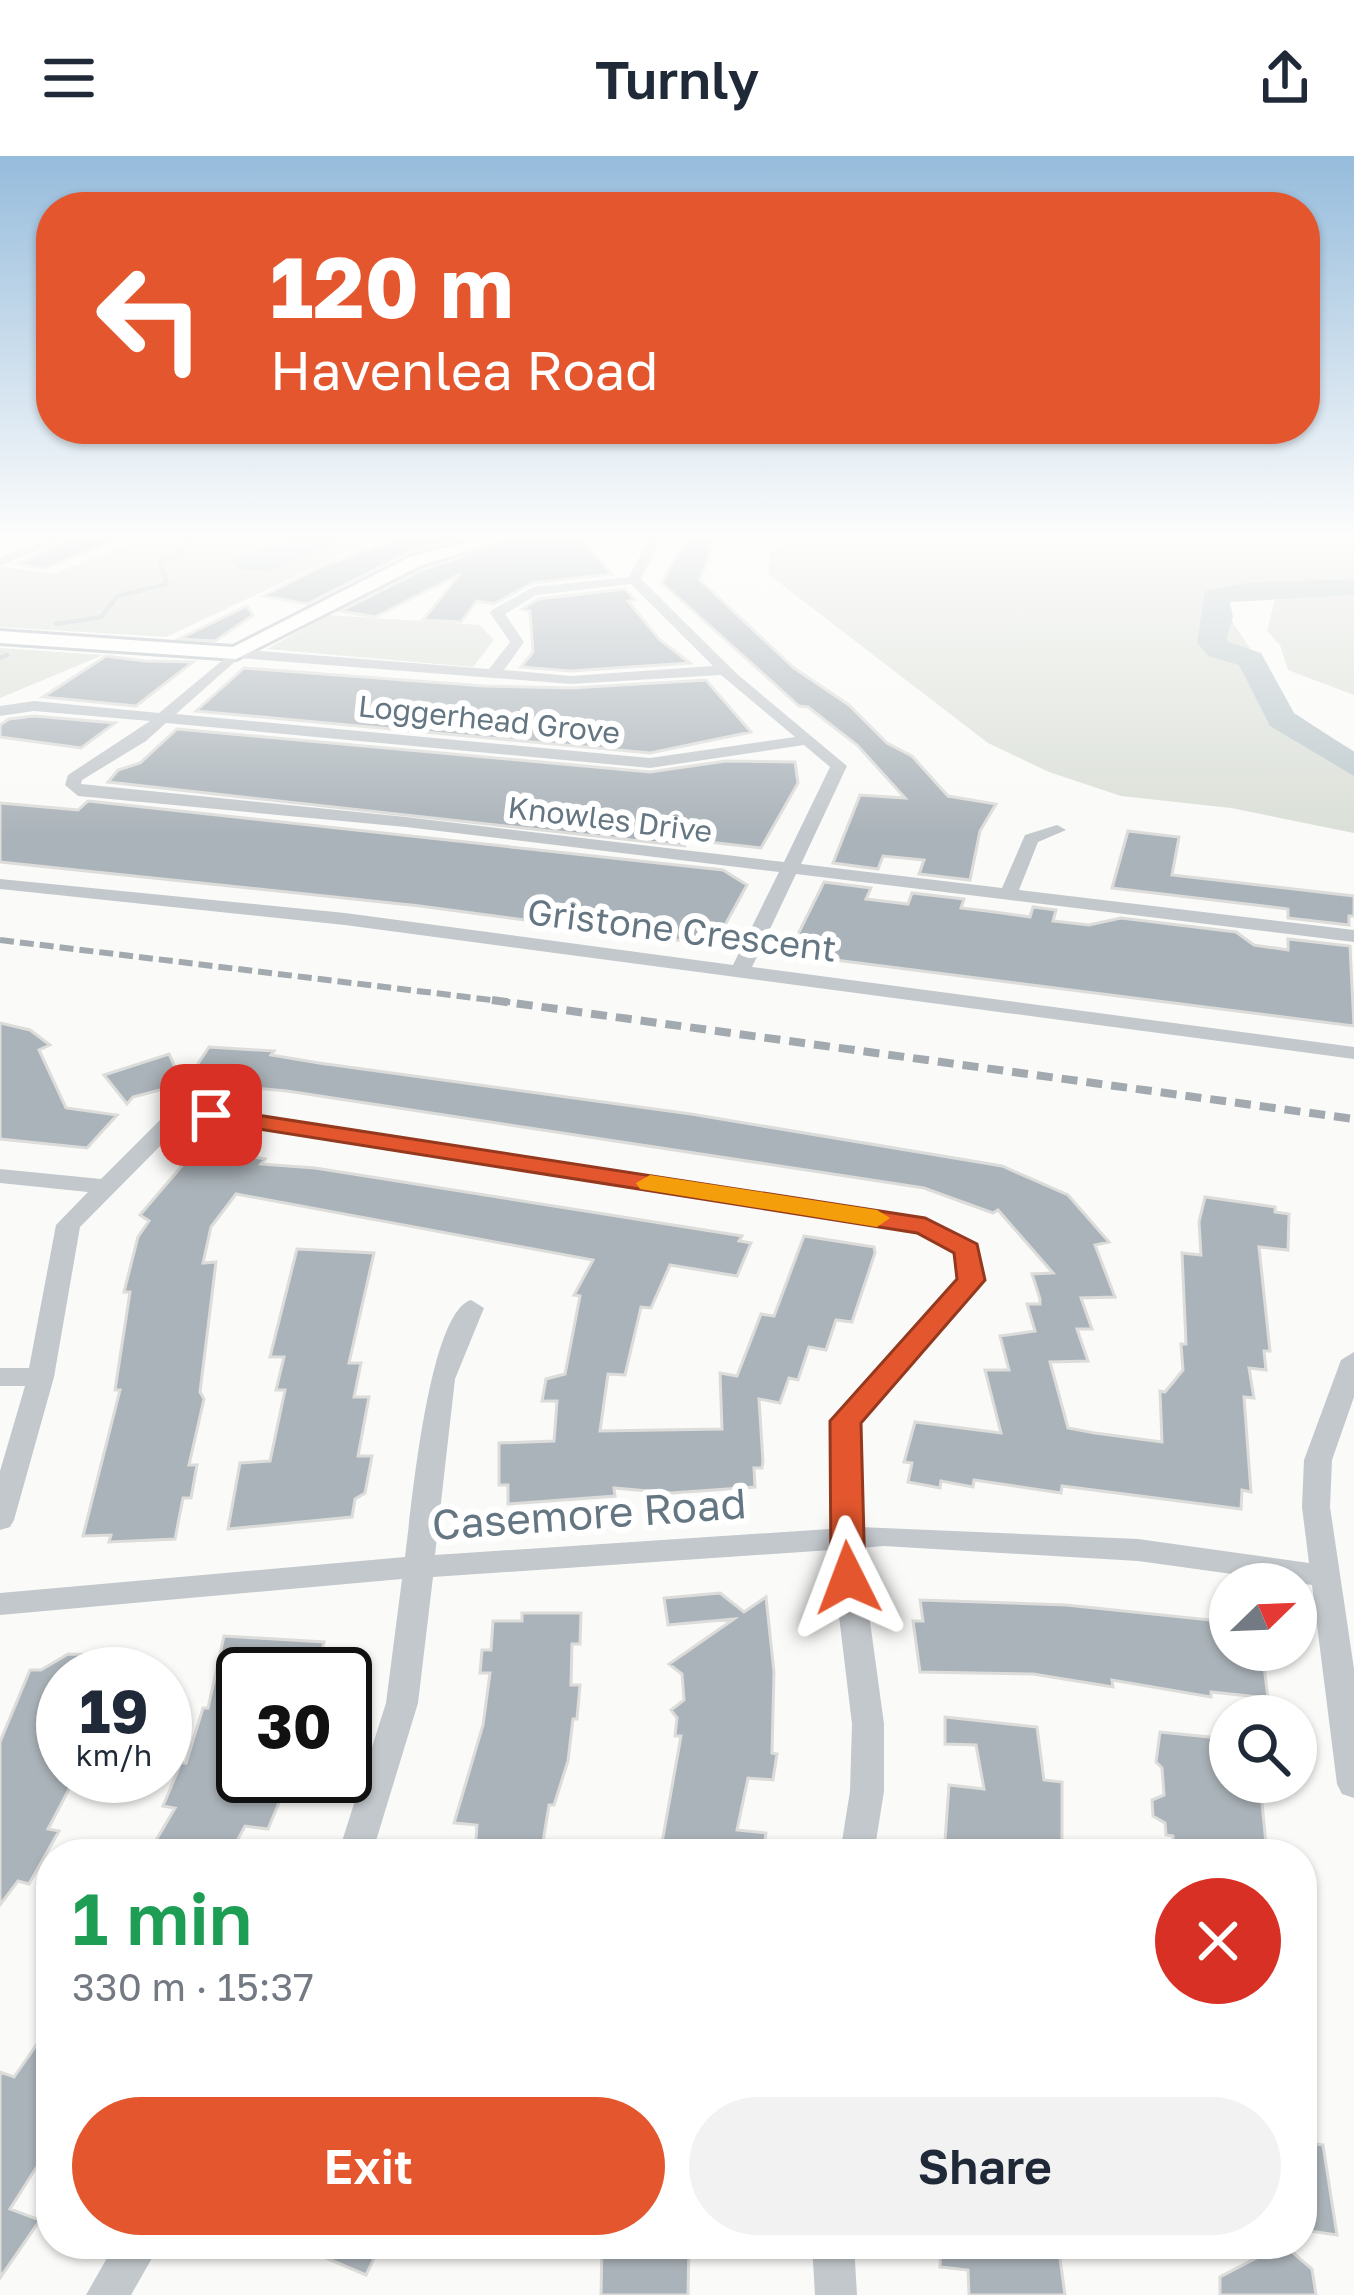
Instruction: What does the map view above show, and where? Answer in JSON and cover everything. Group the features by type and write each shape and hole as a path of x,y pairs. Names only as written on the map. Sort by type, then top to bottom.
{"street":[{"path":"0,637 616,680 724,670"},
{"path":"236,653 268,637"},
{"path":"494,674 517,642 513,637"},
{"path":"691,637 838,766 740,971"},
{"name":"Knowles Drive","path":"236,653 113,758 74,778 78,791 406,822 1354,935"},
{"path":"0,711 34,706 164,717"},
{"name":"Loggerhead Grove","path":"164,717 650,764 807,740"},
{"path":"1010,892 1031,838 1057,830"},
{"name":"Gristone Crescent","path":"0,884 345,920 1354,1053"},
{"path":"0,1520 41,1377 58,1266 73,1215 159,1128 175,1118 198,1114 925,1226 967,1250 971,1280 846,1421 844,1539 868,1724 867,1791 859,1839"},
{"path":"0,1176 103,1186"},
{"path":"360,1839 402,1703 442,1378 471,1309"},
{"path":"1354,1360 1318,1460 1316,1508 1354,1784"},
{"path":"0,1377 41,1377"},
{"name":"Casemore Road","path":"0,1604 421,1567 844,1539 1138,1550 1326,1576"},
{"path":"107,2295 130,2259"},
{"path":"833,2259 836,2295"}],"shaded area":[{"path":"289,637 494,640 473,667 267,649"},
{"path":"850,637 1242,637 1260,663 1278,706 1354,751 1354,833 1231,808 1121,796 1049,772 988,743"},
{"path":"1272,637 1354,637 1354,695 1288,670"},
{"path":"0,648 103,655 0,698"}],"building":[{"path":"183,637 221,637 215,641 179,639"},
{"path":"532,637 657,637 690,663 571,671 521,667 533,652"},
{"path":"722,637 761,637 794,668 849,705 887,743 912,756 948,796 996,804 980,831 970,880 919,874 924,860 883,856 878,869 833,863 860,795 905,798 857,745 808,707 799,706"},
{"path":"106,656 193,662 136,706 43,697"},
{"path":"244,668 484,686 571,688 706,680 751,732 650,753 196,711"},
{"path":"34,716 115,723 81,748 0,737 0,725 9,719"},
{"path":"177,729 650,772 726,761 795,762 798,783 761,848 674,838 686,846 108,782 118,770 140,763"},
{"path":"88,801 723,870 747,885 714,945 420,906 0,862 0,803 78,810"},
{"path":"1128,831 1179,837 1172,875 1354,896 1354,916 1349,916 1349,925 1288,918 1288,909 1112,888"},
{"path":"824,882 871,888 866,899 908,904 912,893 964,899 961,908 1030,917 1033,907 1056,910 1053,921 1089,925 1121,918 1236,932 1254,945 1288,950 1288,939 1350,946 1354,1026 788,954"},
{"path":"0,1023 30,1030 50,1045 39,1050 66,1108 117,1115 87,1148 0,1139"},
{"path":"209,1047 274,1051 271,1055 691,1114 1002,1166 1068,1195 1109,1242 1095,1245 1115,1297 1081,1298 1092,1329 1077,1329 1088,1361 1050,1362 1068,1428 1095,1433 1162,1442 1160,1391 1165,1392 1183,1370 1181,1344 1186,1344 1182,1253 1201,1255 1199,1222 1205,1197 1275,1207 1275,1212 1289,1214 1288,1250 1259,1247 1270,1351 1264,1351 1266,1370 1249,1368 1254,1398 1244,1397 1251,1492 1242,1490 1241,1509 1062,1486 1061,1493 974,1480 973,1487 941,1481 940,1488 908,1482 912,1463 904,1462 915,1422 1001,1433 985,1370 1009,1370 1000,1336 1035,1331 1027,1304 1040,1304 1040,1299 1032,1274 1053,1273 998,1210 993,1213 924,1188 287,1091 186,1082"},
{"path":"169,1054 183,1084 133,1097 127,1104 104,1075"},
{"path":"207,1145 257,1152 254,1157 265,1159 261,1164 315,1168 742,1236 739,1241 751,1243 737,1276 670,1265 651,1308 641,1307 625,1375 608,1374 600,1431 722,1429 720,1373 737,1376 761,1314 774,1316 804,1236 874,1247 875,1253 852,1322 836,1320 826,1350 809,1347 798,1380 789,1378 780,1403 759,1399 763,1462 762,1468 754,1468 755,1487 671,1493 614,1488 615,1496 508,1504 508,1485 499,1485 499,1443 554,1441 557,1401 542,1401 546,1379 565,1374 580,1296 574,1295 593,1260 236,1194 211,1227 203,1263 216,1262 200,1392 204,1399 189,1465 197,1465 191,1498 183,1498 175,1539 109,1542 111,1535 83,1536 120,1390 115,1390 130,1292 124,1292 138,1237 149,1221 140,1215 197,1148"},
{"path":"297,1249 374,1253 349,1363 361,1363 354,1397 369,1397 358,1456 372,1456 365,1493 355,1499 352,1517 228,1529 240,1463 270,1461 285,1390 276,1390 284,1357 270,1357"},
{"path":"720,1593 744,1612 766,1597 774,1672 772,1753 777,1754 773,1780 748,1778 737,1830 766,1833 765,1839 663,1839 681,1736 675,1736 677,1718 671,1710 684,1700 682,1674 669,1664 734,1619 668,1625 664,1598"},
{"path":"920,1600 1066,1605 1209,1620 1209,1671 1265,1671 1268,1695 1211,1692 1209,1697 1112,1680 1113,1687 1033,1674 920,1672 913,1621 923,1621"},
{"path":"522,1613 581,1613 580,1644 572,1644 571,1685 580,1685 577,1719 573,1719 568,1761 554,1805 549,1805 543,1839 476,1839 477,1825 454,1823 483,1725 490,1673 480,1673 482,1650 491,1650 493,1621 522,1621"},
{"path":"224,1636 324,1642 323,1647 222,1647"},
{"path":"30,1670 36,1670 36,1803 62,1803 48,1829 59,1831 54,1839 36,1839 36,1872 29,1884 18,1881 0,1905 0,1742"},
{"path":"216,1672 216,1803 279,1803 268,1829 245,1826 238,1839 157,1839 175,1808 164,1803 192,1803 192,1744 203,1708 208,1708"},
{"path":"945,1717 1037,1727 1044,1780 1062,1782 1062,1839 945,1839 949,1785 984,1789 976,1745 945,1744"},
{"path":"1160,1732 1209,1737 1209,1803 1262,1803 1266,1839 1173,1839 1166,1835 1165,1823 1153,1816 1152,1800 1164,1795 1162,1768 1156,1762"},
{"path":"36,2045 36,2168 10,2209 36,2219 36,2226 0,2278 0,2072 14,2077"},
{"path":"1317,2144 1323,2145 1337,2235 1317,2232"},
{"path":"328,2259 374,2259 366,2275"},
{"path":"602,2259 689,2259 688,2295 601,2295"},
{"path":"940,2259 1060,2259 1065,2295 969,2295 968,2270 940,2267"},
{"path":"1254,2259 1300,2259 1312,2269 1316,2295 1220,2295 1220,2277"}],"waterway":[{"path":"1213,637 1211,643 1218,650 1251,659 1281,719 1354,766"},
{"path":"0,658 7,655"}],"railway":[{"path":"0,940 496,1001"},
{"path":"492,1000 496,1001"},
{"path":"496,1001 516,1003"},
{"path":"496,1001 1354,1119"}],"slow traffic":[{"path":"650,1183 877,1218"}],"route":[{"path":"211,1115 925,1226 967,1250 971,1280 846,1421 848,1578"}]}
